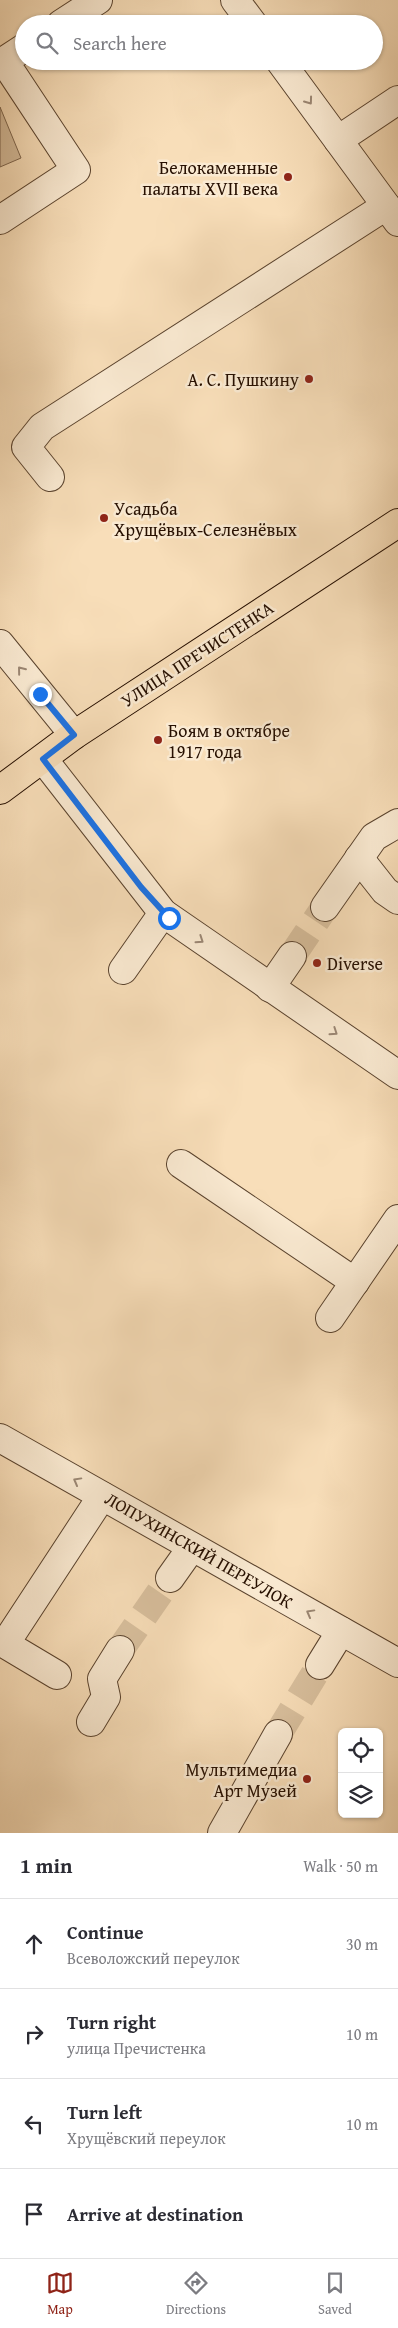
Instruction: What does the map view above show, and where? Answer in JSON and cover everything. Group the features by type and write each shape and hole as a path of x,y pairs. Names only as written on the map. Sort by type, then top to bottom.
{"main road":[{"name":"УЛИЦА ПРЕЧИСТЕНКА","path":"0,790 74,735 398,524"}],"street":[{"path":"75,15 98,0"},
{"path":"235,0 246,15"},
{"path":"0,220 76,170 4,61 15,54"},
{"path":"50,477 26,447 42,427 392,214 287,70"},
{"path":"338,140 398,100"},
{"path":"0,644 74,735"},
{"path":"43,759 163,913 398,1075"},
{"path":"325,907 374,837 398,822"},
{"path":"359,858 385,891 398,900"},
{"path":"123,970 163,913"},
{"path":"270,988 292,956"},
{"path":"181,1164 355,1282"},
{"path":"330,1318 398,1219"},
{"name":"ЛОПУХИНСКИЙ ПЕРЕУЛОК","path":"0,1438 398,1663"},
{"path":"57,1675 4,1644 102,1496"},
{"path":"170,1578 192,1547"},
{"path":"320,1665 341,1631"},
{"path":"91,1722 106,1697 102,1679 120,1650"},
{"path":"222,1833 278,1734"}],"shaded area":[{"path":"0,107 21,158 0,167"}],"tunnel":[{"path":"292,956 325,907"},
{"path":"120,1650 170,1578"},
{"path":"278,1734 320,1665"}],"place":[{"name":"Белокаменные палаты XVII века","path":"288,177"},
{"name":"А. С. Пушкину","path":"309,379"},
{"name":"Усадьба Хрущёвых-Селезнёвых","path":"104,518"},
{"name":"Боям в октябре 1917 года","path":"158,740"},
{"name":"Diverse","path":"317,963"},
{"name":"Мультимедиа Арт Музей","path":"307,1779"}],"route":[{"path":"40,694 74,735 43,759 141,887 169,918"}]}
